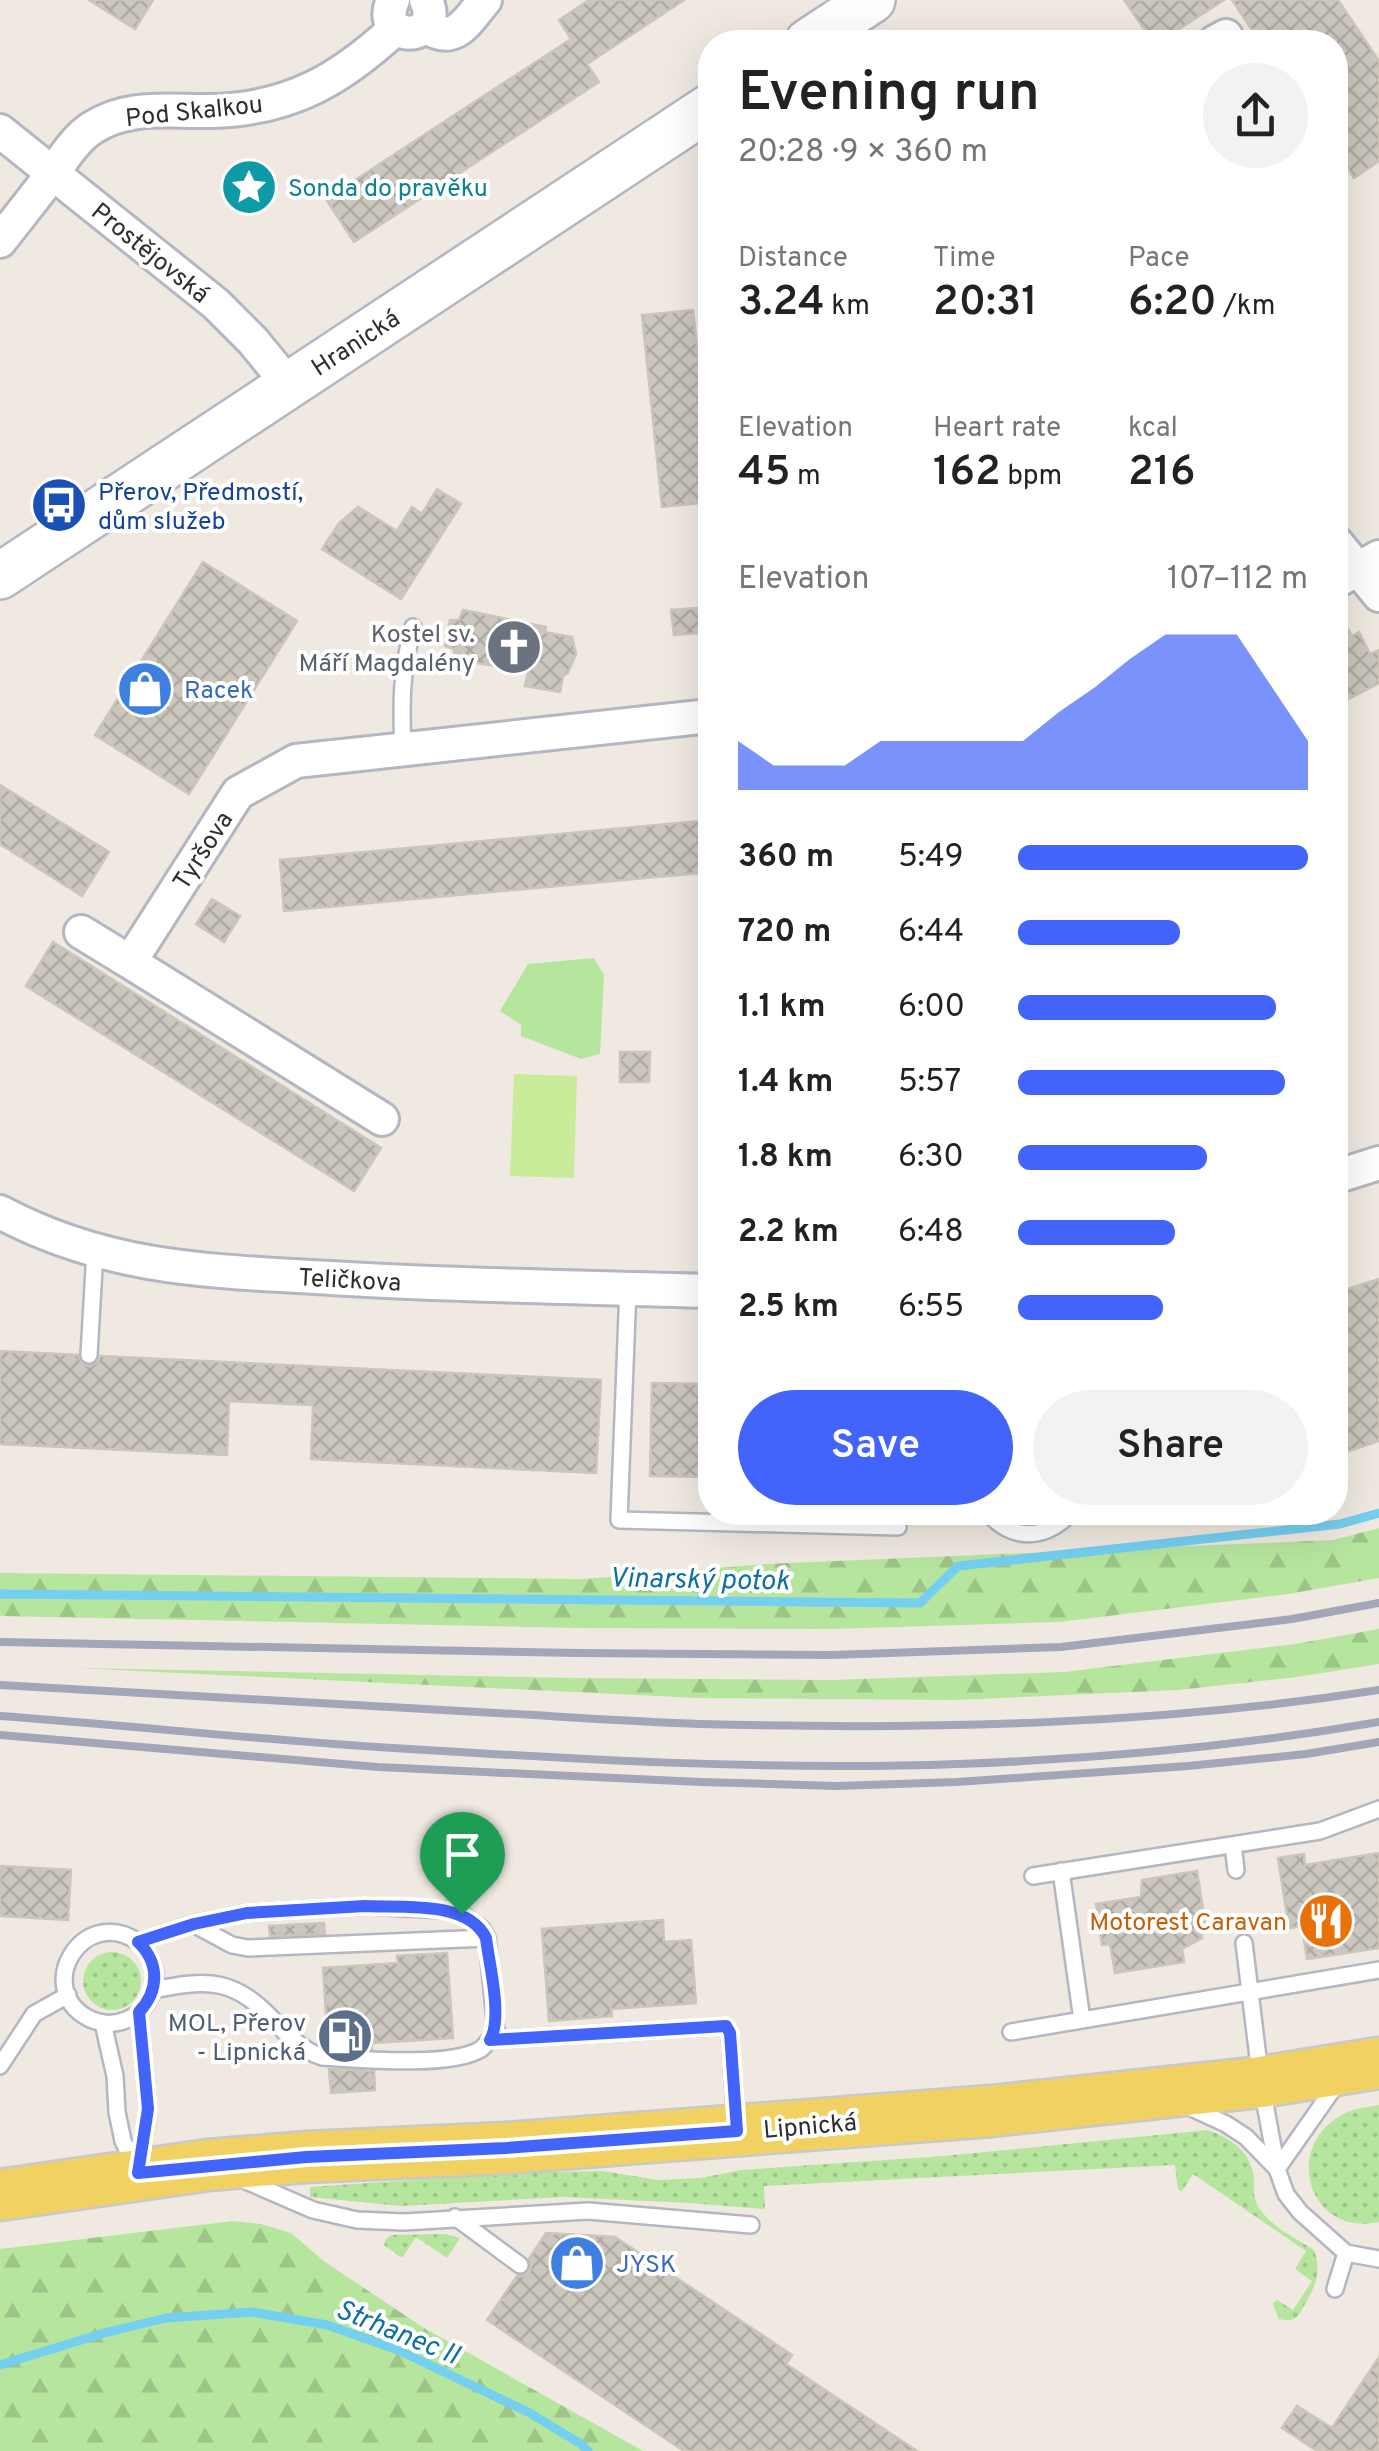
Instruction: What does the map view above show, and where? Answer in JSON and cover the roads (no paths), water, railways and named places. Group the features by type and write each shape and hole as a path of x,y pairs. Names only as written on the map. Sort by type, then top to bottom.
{"main road":[{"path":"825,30 866,2"},
{"name":"Hranická","path":"0,576 698,115"},
{"name":"Lipnická","path":"0,2195 208,2165 506,2148 992,2111 1261,2082 1364,2066"}],"street":[{"path":"403,9 441,35 454,33 485,0"},
{"name":"Pod Skalkou","path":"0,241 82,137 108,119 135,112 224,110 286,99 348,69 403,9"},
{"name":"Prostějovská","path":"0,131 238,323 289,385"},
{"name":"Tyršova","path":"130,962 238,793 296,761 698,717"},
{"path":"82,932 382,1120"},
{"path":"1348,1172 1379,1162"},
{"name":"Teličkova","path":"0,1212 95,1250 166,1265 395,1282 698,1290"}],"lane":[{"path":"403,749 403,666 412,627"},
{"path":"89,1356 95,1250"},
{"path":"628,1288 620,1520 698,1522"},
{"path":"852,1525 898,1526"},
{"path":"1000,1525 1014,1532 1034,1534 1058,1525"},
{"path":"1033,1876 1320,1832 1379,1809"},
{"path":"1234,1845 1236,1870"},
{"path":"1061,1871 1082,2020"},
{"path":"138,1942 247,1913 365,1906 462,1914 482,1929 486,1938 496,2030 482,2048 455,2056 394,2062 322,2056 289,2037 258,2003 232,1989 202,1983 153,1990"},
{"path":"194,1924 232,1946 248,1948 486,1938"},
{"path":"112,1932 130,1937 145,1950 154,1969 153,1990 139,2012 126,2020 104,2023 86,2016 72,2004 64,1977 68,1960 94,1935 112,1932"},
{"path":"1244,1943 1261,2082 1277,2169 1286,2194 1346,2253 1379,2259"},
{"path":"1011,2032 1379,1970"},
{"path":"0,2066 34,2014 68,1995"},
{"path":"138,2173 148,2109 139,2012"},
{"path":"104,2023 122,2141 138,2173"},
{"path":"490,2040 726,2026 730,2033 737,2131"},
{"path":"1277,2169 1364,2066"},
{"path":"1158,2092 1236,2130 1277,2169"},
{"path":"208,2165 313,2210 357,2220 392,2222 588,2212 751,2225"},
{"path":"456,2217 520,2265"},
{"path":"1336,2289 1346,2253"}],"waterway":[{"name":"Vinarský potok","path":"1348,1522 1379,1513"},
{"name":"Vinarský potok","path":"0,1594 920,1603 958,1566 1331,1525"},
{"name":"Strhanec II","path":"0,2365 166,2318 252,2312 327,2325 398,2350 528,2412 588,2451"}],"railway":[{"path":"0,1642 832,1655 1061,1647 1292,1619 1379,1603"},
{"path":"0,1685 786,1726 1126,1718 1379,1690"},
{"path":"0,1716 449,1751 813,1766 958,1764 1117,1755 1222,1745 1379,1722"},
{"path":"0,1735 378,1767 836,1786 1188,1766 1379,1742"}],"place":[{"name":"Sonda do pravěku","path":"249,187"},
{"name":"Přerov, Předmostí, dům služeb","path":"59,505"},
{"name":"Kostel sv. Máří Magdalény","path":"514,647"},
{"name":"Racek","path":"145,689"},
{"name":"Motorest Caravan","path":"1326,1921"},
{"name":"MOL, Přerov - Lipnická","path":"345,2036"},
{"name":"JYSK","path":"577,2263"}]}
